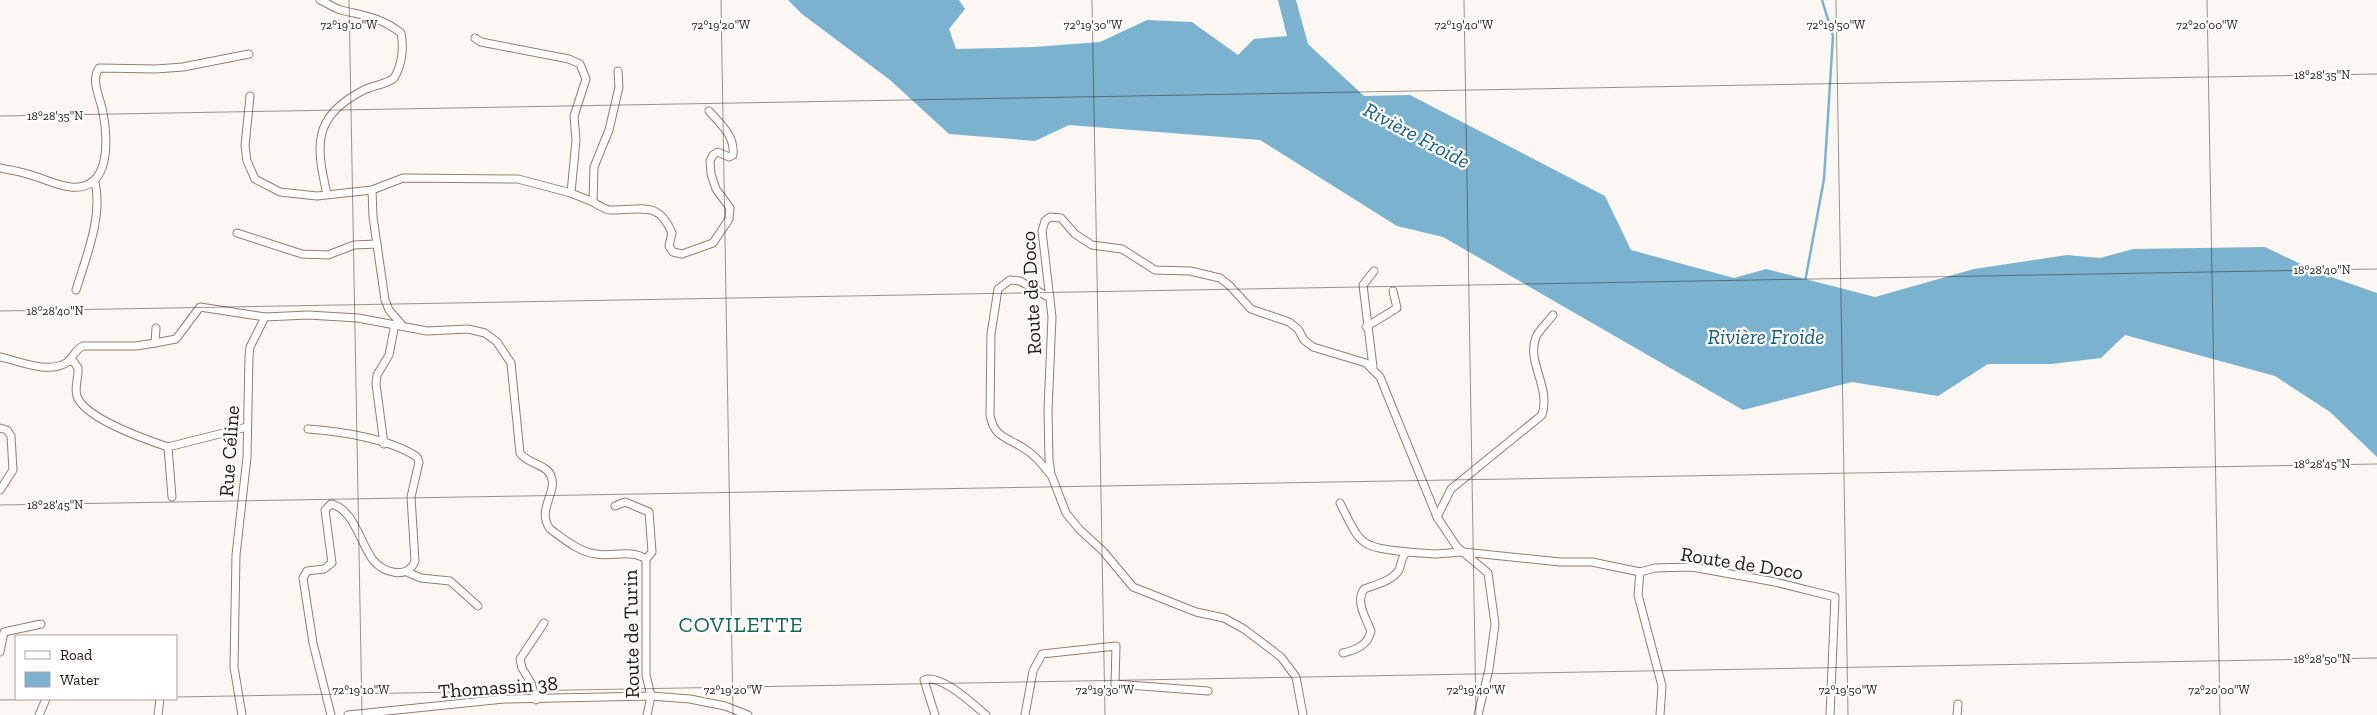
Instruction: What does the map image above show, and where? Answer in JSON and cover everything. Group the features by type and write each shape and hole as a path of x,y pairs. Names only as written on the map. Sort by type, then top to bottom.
{"street":[{"path":"320,0 340,10 365,14 381,20 401,32 403,42 402,56 394,78 360,92 340,106 325,123 318,150 327,194"},
{"path":"475,38 481,42 562,57 580,64 586,78 574,116 576,140 572,193"},
{"path":"0,168 69,187 87,186 100,176 103,167 105,137 103,111 95,79 99,68 174,68 249,54"},
{"path":"593,202 594,167 610,130 619,87 618,71"},
{"path":"250,96 245,146 247,161 255,178 280,192 317,196 372,190 403,178 518,179 572,193 610,210 635,207 652,209 661,215 672,233 669,246 673,252 682,254 713,243 729,219 730,208 716,189 710,161 713,154 718,152 729,157 733,155 734,148 729,135 709,111"},
{"path":"76,290 93,230 97,193 94,182"},
{"path":"372,190 373,217 385,300 396,324 389,355 377,375 376,384 384,444"},
{"name":"Route de Doco","path":"1303,715 1296,677 1281,657 1244,629 1224,618 1196,612 1133,587 1103,550 1066,513 1051,474 1048,410 1052,337 1042,225 1045,220 1056,216 1061,218 1075,234 1092,245 1122,249 1155,270 1190,271 1220,278 1251,309 1290,322 1298,329 1304,340 1313,347 1366,362 1372,367"},
{"path":"237,232 302,254 328,255 354,244 377,244"},
{"path":"1374,271 1362,285 1372,367 1380,377 1437,517 1457,547 1488,573 1495,624 1478,715"},
{"path":"1050,298 1020,281 1010,280 998,289 991,334 990,415 992,426 1001,436 1026,449 1051,474"},
{"path":"1366,327 1397,308 1393,291"},
{"path":"0,357 29,365 59,365 69,361 76,350 83,346 136,346 176,340 196,310 200,308 265,317 308,315 396,324"},
{"path":"1437,517 1451,489 1542,415 1545,405 1545,393 1533,350 1536,336 1553,315"},
{"name":"Rue Céline","path":"242,715 234,667 236,555 247,456 250,347 265,317"},
{"name":"Route de Turin","path":"396,324 427,331 468,329 485,332 497,342 511,363 520,453 527,462 548,471 552,476 544,514 550,529 585,552 639,555 646,560 646,675 651,696 647,715"},
{"path":"155,343 156,328"},
{"path":"69,361 74,362 78,368 76,392 81,402 97,416 129,434 168,447 247,426"},
{"path":"0,428 7,430 11,436 13,470 0,490"},
{"path":"308,429 330,430 384,444 412,453 418,457 419,462 411,497 415,561 412,569 407,572"},
{"path":"168,447 172,497"},
{"path":"615,506 625,502 649,512 652,552 646,560"},
{"path":"1340,503 1357,538 1369,547 1435,554 1463,552 1560,562 1592,562 1640,572 1638,595 1662,686 1660,715"},
{"path":"331,715 313,643 304,578 306,571 321,570 332,563 324,514 327,507 331,504 340,508 350,520 374,561 398,572 407,572 421,578 450,581 478,606"},
{"path":"1343,653 1360,646 1370,635 1371,631 1359,601 1364,589 1394,576 1399,569 1403,554 1407,552"},
{"name":"Route de Doco","path":"1640,572 1655,568 1692,568 1775,582 1835,597 1830,715"},
{"path":"536,700 520,659 544,623"},
{"path":"0,652 4,632 41,624"},
{"path":"1025,715 1033,671 1042,654 1116,646 1115,684 1208,691"},
{"path":"935,715 924,680 935,678 963,696 986,715"},
{"name":"Thomassin 38","path":"348,715 504,699 536,700 651,696 690,699 724,706 748,715"},
{"path":"40,715 46,700"},
{"path":"158,715 160,700"},
{"path":"1957,715 1958,704"},
{"path":"445,706 445,715"}],"water":[{"name":"Rivière Froide","path":"788,0 959,0 965,9 949,29 956,49 1034,47 1100,42 1147,20 1192,22 1238,55 1254,39 1287,36 1278,0 1296,0 1308,44 1364,96 1410,95 1605,196 1631,250 1734,278 1766,269 1875,297 1974,269 2067,255 2100,258 2133,249 2265,247 2317,272 2377,293 2377,457 2330,412 2275,376 2125,335 2101,358 2052,364 1988,364 1938,396 1852,382 1743,410 1443,237 1397,226 1260,140 1069,125 1035,141 949,134 890,80 802,14"}],"waterway":[{"path":"1805,282 1824,179 1833,36 1822,0"}],"district":[{"name":"COVILETTE","path":"741,624"}]}
